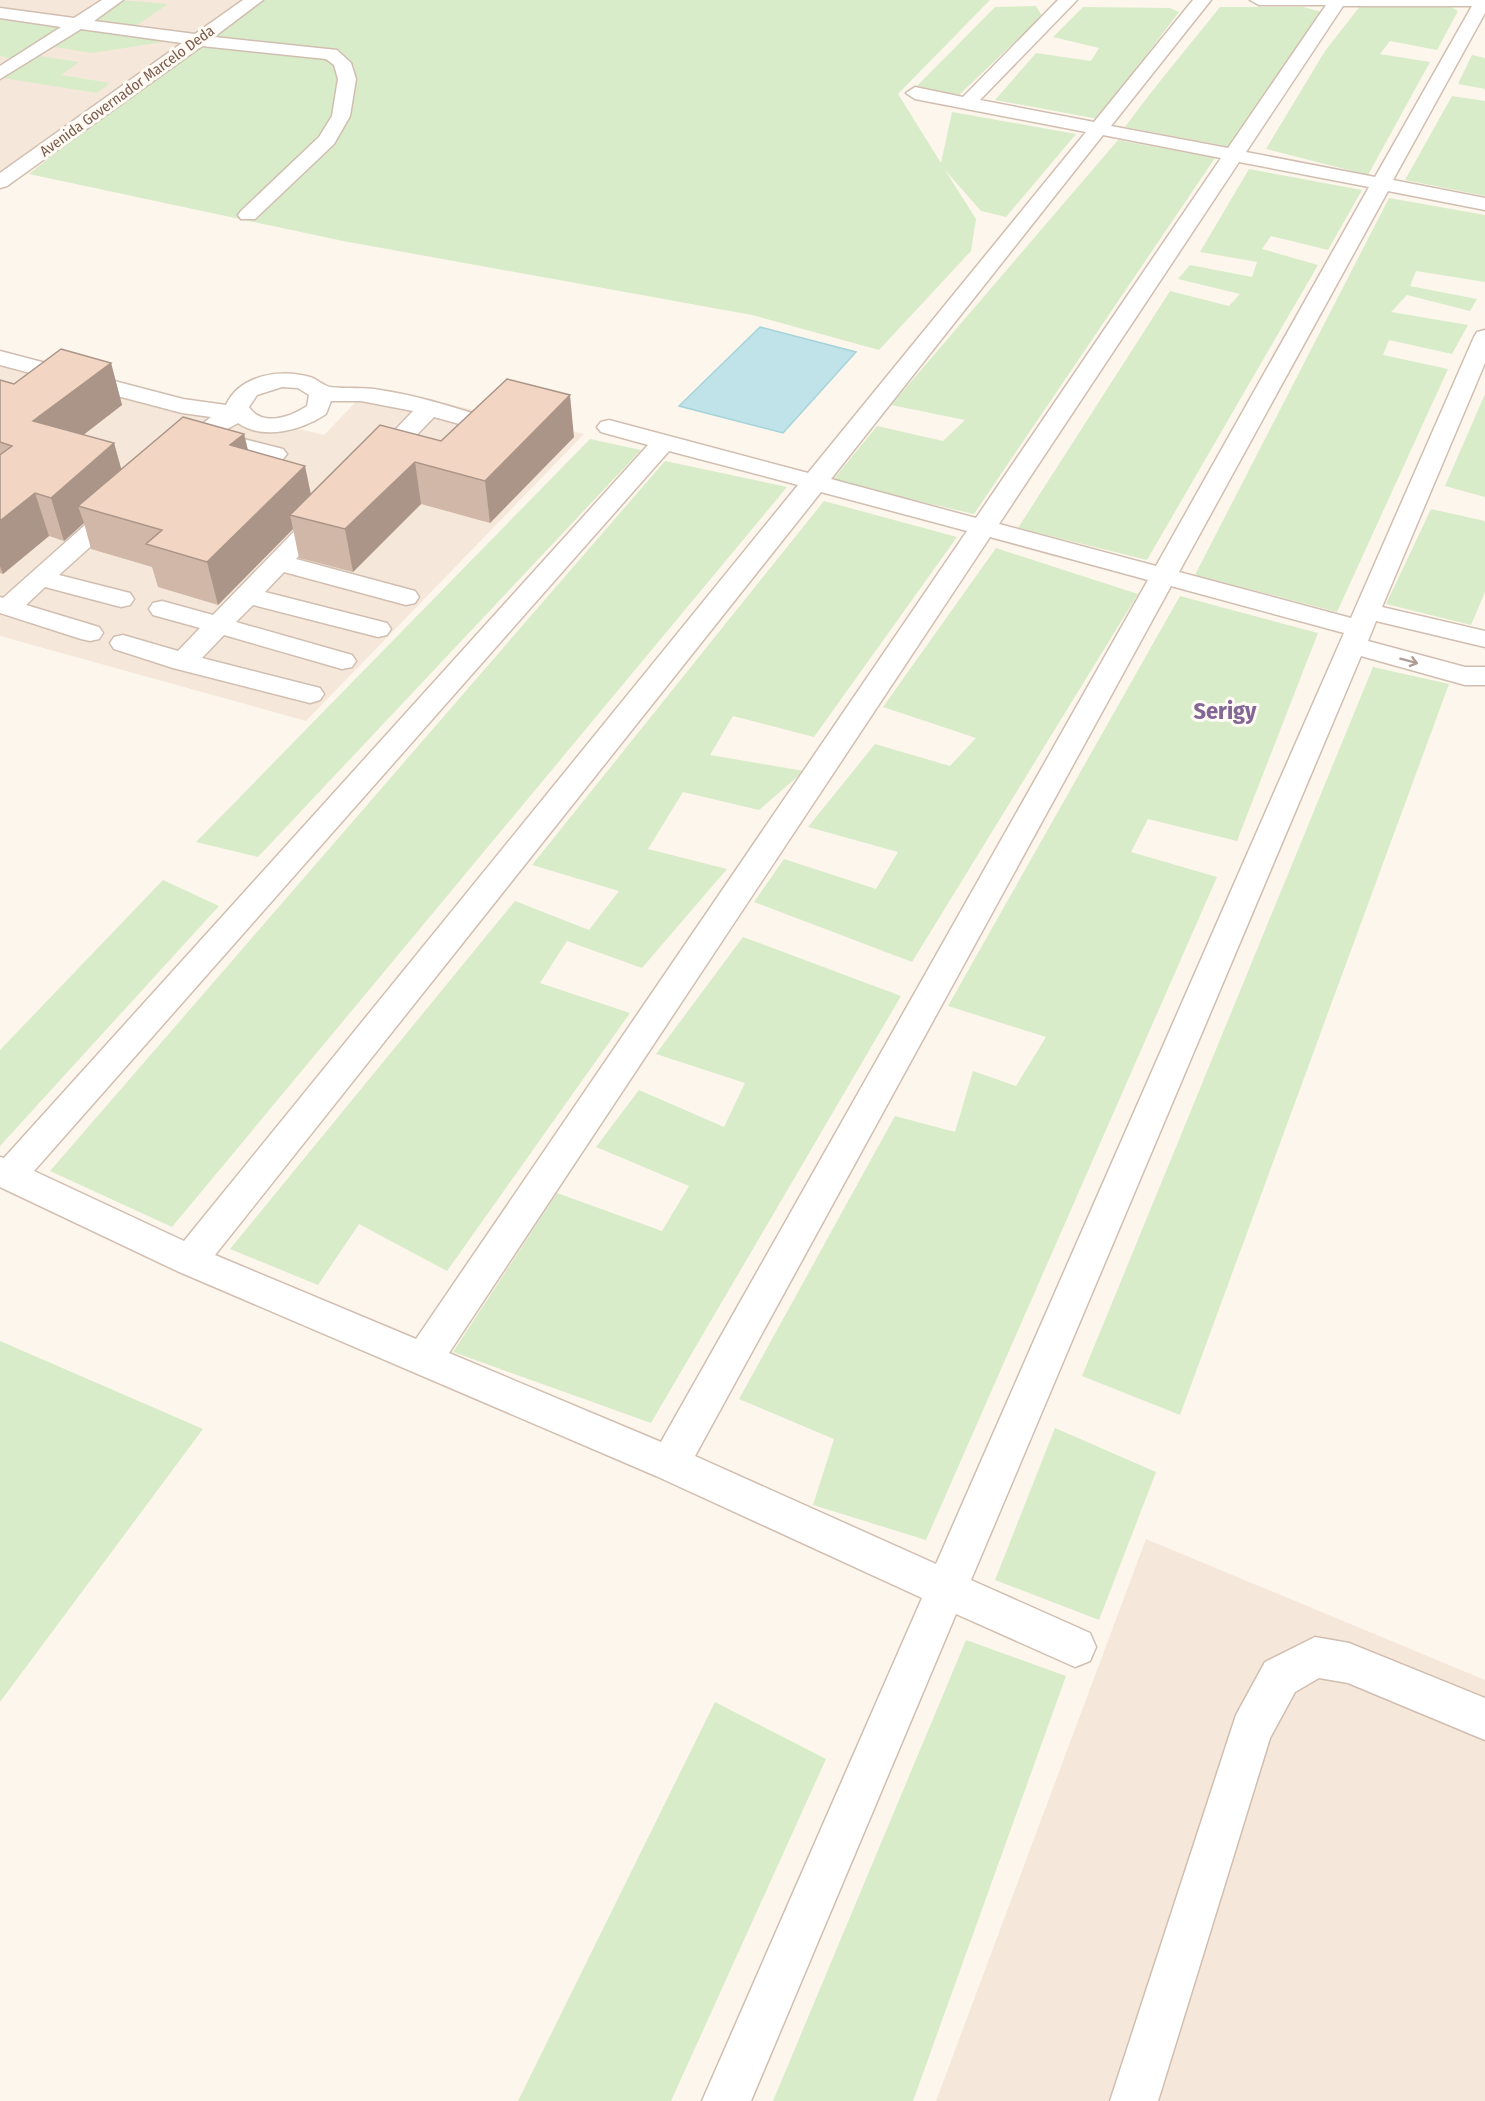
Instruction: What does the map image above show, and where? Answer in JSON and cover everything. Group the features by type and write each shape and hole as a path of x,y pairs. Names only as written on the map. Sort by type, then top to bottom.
{"street":[{"path":"0,74 114,0"},
{"name":"Avenida Governador Marcelo Deda","path":"0,182 254,0"},
{"path":"967,103 1068,0"},
{"path":"190,1260 1202,0"},
{"path":"670,1464 1484,1 1259,0"},
{"path":"424,1359 1338,0"},
{"path":"0,13 197,40 331,54 342,63 347,79 341,116 327,140 248,215"},
{"path":"915,93 1485,204"},
{"path":"726,2101 1485,337"},
{"path":"0,358 182,406 239,406 258,423 285,424 310,416 318,409 321,394"},
{"path":"165,467 200,435 239,406 256,386 282,380 308,384 321,394 353,392 382,396 474,421"},
{"path":"183,662 245,594 352,487 413,440 429,408"},
{"path":"609,427 1360,628 1485,639"},
{"path":"200,435 275,454"},
{"path":"664,442 5,1173 190,1260 670,1464 1075,1647"},
{"path":"4,606 40,578 138,490"},
{"path":"277,562 406,597"},
{"path":"40,578 121,599"},
{"path":"245,594 378,628"},
{"path":"4,606 90,633"},
{"path":"162,609 342,661"},
{"path":"1360,628 1465,676 1485,676"},
{"path":"123,643 183,662 310,694"},
{"path":"1134,2101 1251,1730 1280,1677 1316,1657 1348,1663 1485,1719"}],"shaded area":[{"path":"0,0 254,0 0,182"},
{"path":"0,358 324,435 370,387 584,434 306,721 0,636"},
{"path":"1146,1539 1485,1680 1485,2101 936,2101"}],"green space":[{"path":"121,0 168,4 133,28 90,21"},
{"path":"254,0 990,0 898,94 941,163 952,112 1076,134 1006,217 981,211 945,170 976,219 971,251 879,350 752,315 343,241 29,174 211,30"},
{"path":"1361,5 1449,6 1458,11 1437,50 1390,41 1380,54 1430,62 1368,175 1266,149 1325,51"},
{"path":"1036,6 1042,16 959,95 917,86 995,7"},
{"path":"1083,7 1170,8 1179,12 1098,119 995,100 1036,53 1091,61 1099,48 1053,37"},
{"path":"1220,7 1303,7 1322,12 1231,147 1125,127 1160,82"},
{"path":"0,17 60,27 13,59 0,56"},
{"path":"79,27 163,42 92,53 48,46"},
{"path":"33,55 79,62 61,75 110,83 97,93 3,78"},
{"path":"1472,55 1485,58 1485,89 1458,84"},
{"path":"1452,96 1485,101 1485,196 1405,180"},
{"path":"1118,140 1215,158 974,514 832,481 877,426 943,441 965,420 891,405"},
{"path":"1249,169 1362,190 1328,250 1271,236 1262,249 1318,265 1147,560 1018,528 1170,291 1229,306 1240,294 1178,279 1190,265 1252,277 1257,262 1200,252"},
{"path":"1389,198 1485,215 1485,282 1416,271 1410,286 1477,299 1470,311 1407,295 1391,312 1468,325 1452,354 1389,340 1383,355 1448,369 1337,612 1195,575"},
{"path":"1485,394 1485,497 1445,486"},
{"path":"590,439 641,450 258,857 196,842"},
{"path":"665,461 787,487 172,1227 50,1171"},
{"path":"824,501 957,537 814,737 733,716 710,755 804,771 759,810 683,792 648,849 727,869 642,968 567,941 540,983 630,1013 447,1271 359,1224 318,1285 230,1249 515,901 589,930 619,891 532,865"},
{"path":"1431,509 1485,521 1485,592 1471,625 1386,604"},
{"path":"996,548 1138,594 912,962 754,902 784,859 876,889 898,852 808,827 875,744 950,766 976,738 883,707"},
{"path":"1180,596 1318,633 1237,841 1148,819 1131,852 1217,877 926,1540 813,1505 834,1439 739,1399 895,1116 955,1132 973,1071 1016,1086 1046,1037 948,1006"},
{"path":"1373,667 1449,684 1180,1415 1082,1376"},
{"path":"163,880 219,906 0,1146 0,1050"},
{"path":"743,937 901,996 651,1423 453,1352 557,1193 662,1231 689,1186 596,1147 639,1090 724,1127 745,1083 656,1054"},
{"path":"0,1341 203,1429 0,1702"},
{"path":"1055,1428 1156,1472 1099,1620 995,1580"},
{"path":"966,1640 1066,1676 913,2101 773,2101"},
{"path":"715,1702 826,1759 671,2101 518,2101"}],"water":[{"path":"760,327 856,352 783,433 679,406"}],"building":[{"path":"61,349 111,363 33,421 114,443 51,498 35,493 0,521 0,455 12,446 0,442 0,380 14,384"},
{"path":"507,379 570,395 485,481 415,462 345,529 290,515 380,425 441,441"},
{"path":"183,417 244,434 230,445 305,466 207,562 146,544 162,530 78,506"}],"district":[{"name":"Serigy","path":"1225,711"}]}
